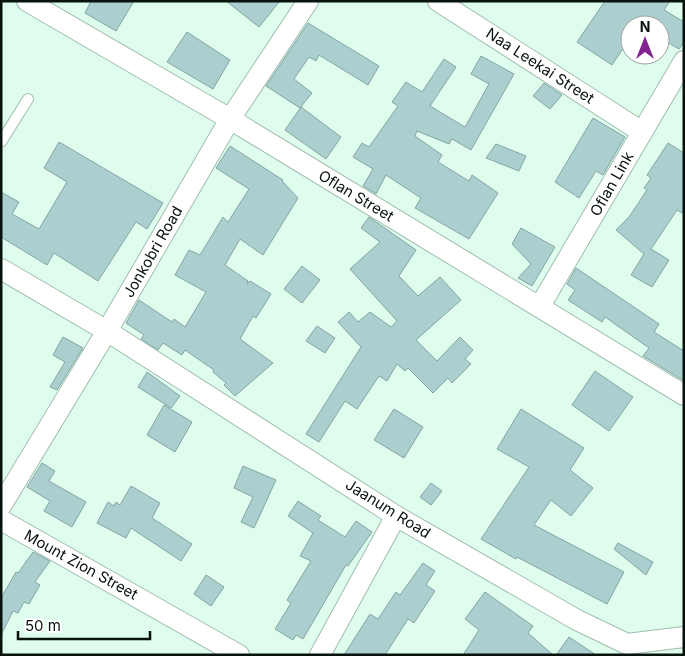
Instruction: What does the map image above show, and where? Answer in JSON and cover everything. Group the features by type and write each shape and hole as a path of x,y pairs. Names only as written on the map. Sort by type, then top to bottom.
{"street":[{"name":"Oflan Street","path":"27,1 230,119 684,395"},
{"name":"Jonkobri Road","path":"1,506 108,331 230,119 308,1"},
{"name":"Naa Leekai Street","path":"438,1 642,132"},
{"name":"Oflan Link","path":"540,306 684,61"},
{"name":"Jaanum Road","path":"1,269 108,331 396,516 624,649 684,637"},
{"path":"320,655 396,516"},
{"name":"Mount Zion Street","path":"1,520 239,655"}],"lane":[{"path":"1,142 28,99"}],"building":[{"path":"91,1 134,1 116,31 85,13"},
{"path":"226,1 280,1 259,27"},
{"path":"605,1 670,1 664,10 684,22 684,42 679,49 670,44 670,15 620,15 620,53 612,65 577,42"},
{"path":"308,23 379,66 368,85 319,55 316,61 309,57 294,79 312,93 300,108 266,86"},
{"path":"187,32 230,60 213,89 167,62"},
{"path":"481,56 514,74 471,150 452,139 449,144 417,131 415,136 442,155 438,162 469,181 472,175 498,193 469,239 415,208 421,198 386,175 376,194 363,186 373,169 353,157 362,143 369,147 398,106 392,102 406,82 422,92 444,59 456,67 430,106 465,127 489,84 471,74"},
{"path":"544,83 562,95 550,109 533,96"},
{"path":"301,107 341,137 326,159 285,130"},
{"path":"593,118 625,137 603,175 596,171 579,198 555,182"},
{"path":"59,142 163,203 147,229 136,222 98,281 54,253 47,265 1,237 1,192 19,202 12,214 39,229 67,182 44,168"},
{"path":"668,143 684,153 684,214 677,210 651,249 669,260 652,287 631,275 644,254 616,230 629,217 647,190 644,188 651,178 647,175"},
{"path":"496,144 526,156 519,171 486,158"},
{"path":"230,146 283,180 298,198 263,255 240,239 225,265 248,281 247,284 250,281 271,294 256,318 253,316 240,339 273,363 235,396 224,385 226,383 213,372 214,370 185,350 182,355 163,343 158,350 141,339 144,335 126,323 139,300 172,322 174,319 185,327 206,292 175,275 189,250 200,255 223,217 228,222 249,189 216,168"},
{"path":"369,217 416,250 399,276 418,296 440,277 461,300 416,340 437,361 460,337 473,350 465,359 471,364 452,383 448,378 433,393 408,368 405,371 397,364 387,381 379,376 357,409 345,401 319,442 306,434 361,347 338,322 349,312 358,322 370,312 391,327 397,321 350,269 380,242 361,228"},
{"path":"521,228 555,247 532,286 518,278 531,264 512,244"},
{"path":"302,266 320,280 302,303 284,289"},
{"path":"576,268 659,324 654,332 684,351 684,381 643,356 649,348 605,317 602,322 568,300 575,290 567,284"},
{"path":"317,326 335,338 325,353 306,341"},
{"path":"63,337 83,348 57,390 50,387 65,362 53,355"},
{"path":"595,371 633,397 609,431 572,405"},
{"path":"147,372 180,396 171,408 138,387"},
{"path":"164,405 192,422 175,452 147,435"},
{"path":"394,409 423,427 404,458 374,440"},
{"path":"521,409 584,448 570,470 593,488 571,516 551,500 534,525 624,572 607,604 517,557 516,559 481,539 529,467 497,449"},
{"path":"42,463 55,471 49,481 86,502 72,527 44,511 50,501 27,487"},
{"path":"243,466 276,480 254,528 241,522 253,497 234,488"},
{"path":"431,483 442,491 431,505 420,497"},
{"path":"131,486 160,503 152,518 192,544 181,561 131,528 126,538 97,523 108,502 114,506 116,502 120,505"},
{"path":"298,501 321,516 318,520 345,537 356,521 372,532 348,566 346,565 303,639 296,635 293,640 275,629 291,603 287,600 311,561 300,556 313,533 288,516"},
{"path":"618,543 653,562 646,575 614,549"},
{"path":"33,552 50,561 35,582 40,585 29,604 24,602 18,613 13,611 1,635 1,598 16,572 18,573"},
{"path":"423,563 435,571 426,585 435,591 414,623 408,619 385,655 344,655 370,614 378,619 396,592 400,595"},
{"path":"206,575 224,587 211,606 194,594"},
{"path":"485,592 533,626 528,633 553,655 463,655 479,630 465,619"},
{"path":"569,637 596,655 556,655"}]}
